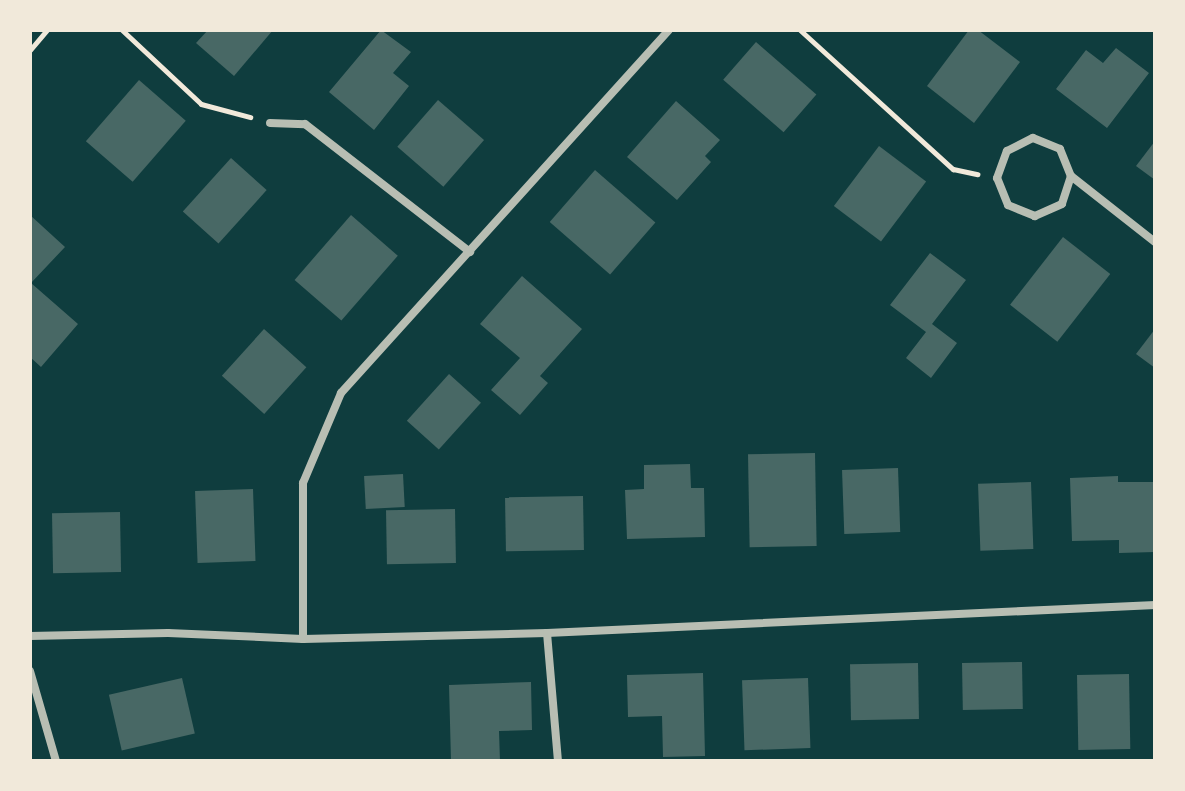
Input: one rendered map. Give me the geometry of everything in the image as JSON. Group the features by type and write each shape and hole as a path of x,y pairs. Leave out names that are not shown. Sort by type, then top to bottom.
{"street":[{"path":"303,639 303,483 341,393 669,30"},
{"path":"270,123 305,124 470,252"},
{"path":"1071,176 1062,204 1035,216 1008,205 997,178 1007,151 1033,138 1060,149 1071,176 1155,242"},
{"path":"30,636 168,633 303,639 547,633 1155,605"},
{"path":"547,633 558,761"},
{"path":"30,671 56,761"}],"path":[{"path":"30,50 47,30"},
{"path":"122,30 201,104 270,123"},
{"path":"800,30 953,169 997,178"}],"building":[{"path":"208,30 273,30 234,76 196,43"},
{"path":"381,30 411,52 393,73 409,86 374,130 329,92"},
{"path":"969,30 978,30 1020,62 974,123 927,86"},
{"path":"756,42 816,94 784,132 723,80"},
{"path":"1116,48 1149,73 1107,128 1056,89 1086,50 1103,63"},
{"path":"139,80 186,121 133,182 86,141"},
{"path":"438,100 484,140 443,187 397,147"},
{"path":"676,101 720,140 705,156 711,162 677,200 627,157"},
{"path":"1155,141 1155,180 1136,166"},
{"path":"879,146 926,182 881,241 834,206"},
{"path":"231,158 267,190 218,244 183,212"},
{"path":"595,170 655,222 610,275 550,222"},
{"path":"30,215 65,247 31,283 78,324 41,367 30,357"},
{"path":"351,215 398,256 341,321 295,280"},
{"path":"1063,237 1110,274 1057,342 1010,305"},
{"path":"930,253 966,280 932,324 957,343 931,378 906,358 926,332 890,305"},
{"path":"522,276 582,329 540,376 548,383 520,415 491,390 520,358 480,324"},
{"path":"264,329 306,367 264,414 222,376"},
{"path":"1155,329 1155,368 1136,354"},
{"path":"449,374 481,403 439,450 407,421"},
{"path":"815,453 817,546 750,547 748,454"},
{"path":"690,464 691,488 704,488 705,537 627,539 625,490 644,489 644,465"},
{"path":"898,468 900,532 844,534 842,470"},
{"path":"403,474 405,507 366,509 364,476"},
{"path":"1118,476 1118,482 1155,482 1155,552 1119,553 1119,540 1072,541 1070,478"},
{"path":"1031,482 1033,549 980,551 978,484"},
{"path":"253,489 256,561 198,563 195,491"},
{"path":"583,496 584,550 506,551 505,497"},
{"path":"455,509 456,563 387,564 386,510"},
{"path":"120,512 121,572 53,573 52,513"},
{"path":"1022,662 1023,709 963,710 962,663"},
{"path":"918,663 919,719 851,720 850,664"},
{"path":"703,673 705,756 663,757 662,716 628,717 627,675"},
{"path":"1129,674 1130,749 1078,750 1077,675"},
{"path":"182,678 195,734 122,750 109,695"},
{"path":"808,678 810,748 744,750 742,680"},
{"path":"531,682 532,730 499,731 500,761 451,761 449,685"}]}
